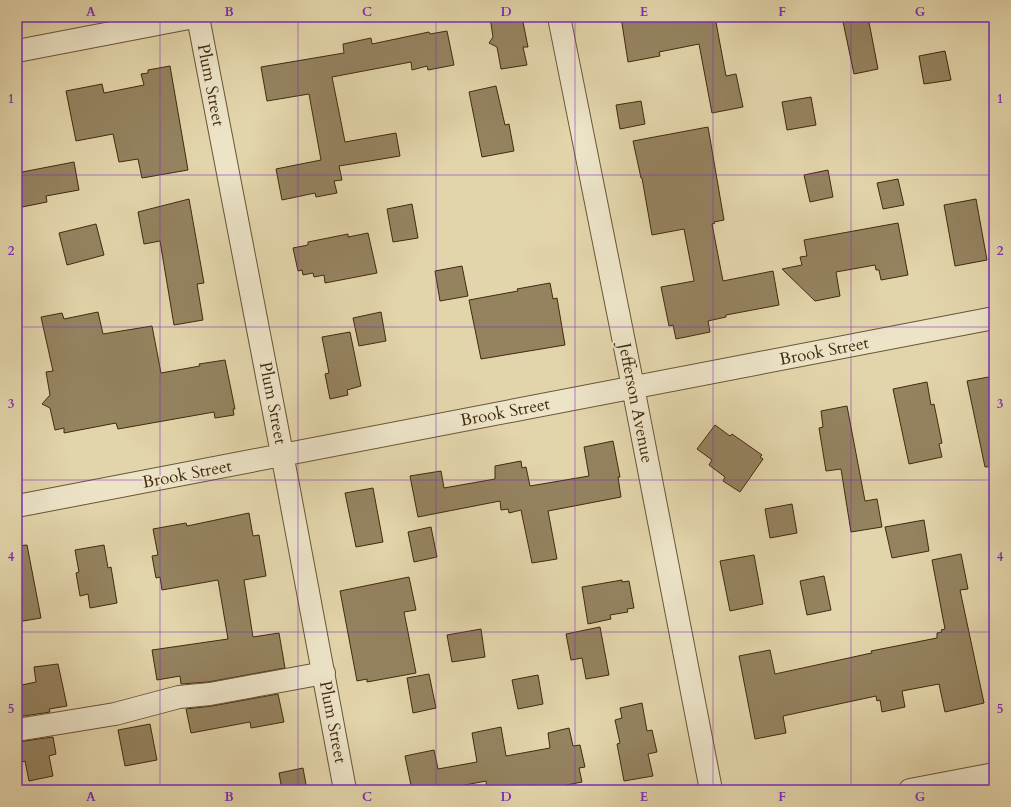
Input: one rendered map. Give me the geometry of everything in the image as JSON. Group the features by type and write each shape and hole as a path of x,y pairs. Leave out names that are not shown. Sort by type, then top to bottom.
{"street":[{"path":"17,51 194,17"},
{"name":"Plum Street","path":"198,17 346,790"},
{"name":"Jefferson Avenue","path":"559,17 711,790"},
{"name":"Brook Street","path":"17,506 994,318"},
{"path":"17,730 115,714 179,697 210,694 324,673"},
{"path":"910,790 994,774"}],"building":[{"path":"490,17 522,17 528,47 523,47 527,65 501,69 497,47 489,43 493,37"},
{"path":"621,17 715,17 726,76 736,74 743,107 712,113 699,44 659,52 660,56 628,62"},
{"path":"842,17 868,17 878,69 854,74"},
{"path":"447,31 454,65 428,70 427,66 412,70 411,62 332,77 345,142 396,133 400,156 339,166 342,180 334,181 337,193 316,197 315,193 282,200 276,169 321,160 309,94 267,101 261,67 344,53 343,44 371,38 372,44 429,32 430,34"},
{"path":"945,51 951,80 924,84 919,56"},
{"path":"170,66 188,170 142,178 138,159 119,162 113,134 76,141 66,91 102,84 104,93 144,85 141,74 148,73 148,70"},
{"path":"496,86 505,125 509,124 514,151 482,157 469,92"},
{"path":"811,97 816,125 787,130 782,102"},
{"path":"641,101 645,124 620,129 616,105"},
{"path":"708,127 724,220 714,222 715,223 712,224 723,281 773,271 779,305 726,315 726,317 708,321 710,332 676,339 673,325 669,326 661,287 694,281 684,229 652,235 642,178 633,141"},
{"path":"74,162 79,190 46,196 47,202 17,208 17,173"},
{"path":"828,170 833,197 810,202 804,175"},
{"path":"898,179 904,205 883,209 877,183"},
{"path":"189,199 204,283 197,284 203,320 174,325 160,241 144,244 138,212"},
{"path":"976,199 987,260 955,266 944,205"},
{"path":"412,204 418,238 393,242 387,209"},
{"path":"898,223 908,275 881,280 879,270 876,270 875,265 836,272 840,296 815,301 782,269 802,265 800,257 807,256 804,240"},
{"path":"96,224 104,255 67,265 59,233"},
{"path":"368,233 377,273 325,283 324,275 314,277 313,273 303,275 302,270 298,271 293,248 308,245 308,242 348,234 348,237"},
{"path":"462,266 468,296 440,301 435,271"},
{"path":"550,283 553,299 557,298 565,345 481,359 469,300 518,291 517,289"},
{"path":"98,312 103,334 152,326 161,373 200,366 199,364 225,360 235,409 233,409 234,415 215,418 214,412 118,429 116,423 64,433 64,428 55,430 50,408 42,404 50,395 46,372 53,371 41,317 62,313 64,319"},
{"path":"381,312 386,341 359,346 353,318"},
{"path":"350,332 361,386 347,390 348,395 330,399 325,374 329,373 322,337"},
{"path":"994,376 994,466 985,467 967,381"},
{"path":"927,382 931,405 934,404 942,443 939,444 942,457 909,464 893,389"},
{"path":"847,406 865,501 877,499 882,527 851,532 841,469 826,471 819,428 823,427 821,411"},
{"path":"715,425 730,436 732,434 762,455 760,457 763,459 740,492 723,481 725,477 709,465 712,460 697,449"},
{"path":"613,441 620,477 618,477 621,497 548,511 557,559 532,563 521,510 509,513 508,509 501,510 500,501 418,517 410,476 441,471 444,488 495,479 495,466 521,461 522,468 526,467 530,486 589,476 584,447"},
{"path":"373,488 383,542 356,547 345,493"},
{"path":"792,504 797,533 770,538 765,509"},
{"path":"249,513 253,536 259,535 266,576 244,580 253,637 279,633 285,668 208,682 181,684 180,676 157,680 152,650 228,639 218,580 162,590 160,577 156,578 152,556 158,555 153,529 186,523 187,526"},
{"path":"924,520 929,551 892,558 885,527"},
{"path":"431,527 437,557 414,562 408,532"},
{"path":"27,545 41,618 17,622 17,546"},
{"path":"104,545 108,568 111,567 117,603 90,608 88,594 80,596 76,573 79,572 75,550"},
{"path":"961,554 968,589 960,590 984,703 945,712 939,684 902,691 905,707 882,712 880,700 877,701 876,696 783,716 786,733 755,739 739,656 770,650 775,674 872,653 871,651 937,638 937,633 942,632 941,630 945,629 932,560"},
{"path":"754,555 763,604 730,611 720,561"},
{"path":"824,576 831,610 807,615 800,581"},
{"path":"409,577 416,610 404,612 416,673 367,682 367,679 357,681 340,591"},
{"path":"622,580 622,582 629,581 634,608 627,609 628,612 610,615 611,619 588,624 582,587"},
{"path":"600,627 609,675 586,679 582,658 571,660 566,634"},
{"path":"481,629 485,657 452,662 447,635"},
{"path":"58,664 67,706 49,709 50,712 17,717 17,686 36,682 34,667"},
{"path":"429,674 436,708 413,713 407,678"},
{"path":"538,675 543,704 518,709 512,680"},
{"path":"278,694 284,722 251,728 250,722 191,733 186,709 212,706"},
{"path":"642,703 647,731 652,730 657,752 648,754 653,776 624,781 617,744 620,743 615,720 622,718 620,708"},
{"path":"150,724 157,760 125,766 118,730"},
{"path":"501,727 506,756 550,748 548,733 569,728 573,746 580,745 585,767 579,768 582,782 541,790 487,790 486,781 439,790 412,790 405,756 434,750 438,769 477,762 472,733"},
{"path":"53,737 56,754 49,756 53,776 29,781 25,761 22,762 18,742"},
{"path":"303,768 307,790 282,790 279,773"}]}
